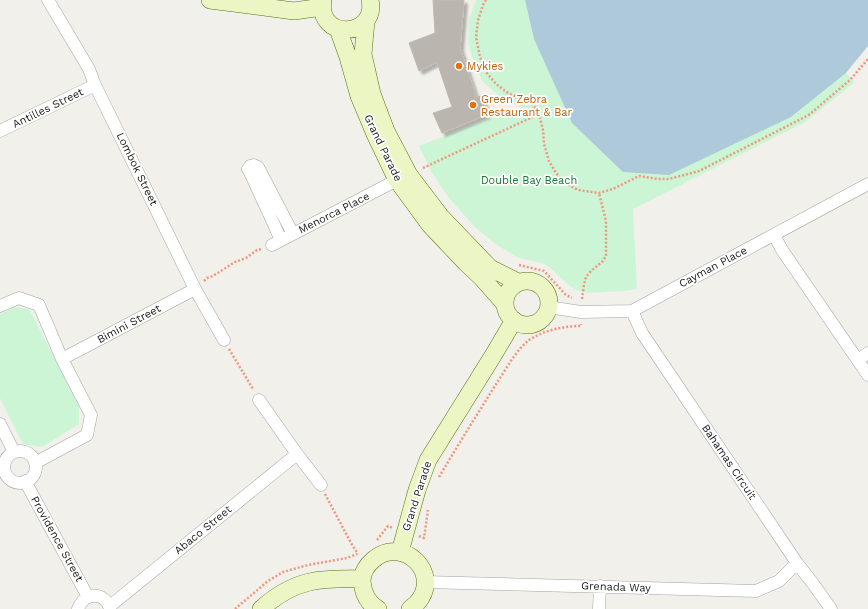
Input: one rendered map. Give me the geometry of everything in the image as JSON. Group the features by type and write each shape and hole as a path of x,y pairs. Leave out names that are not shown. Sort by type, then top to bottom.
{"street":[{"name":"Lombok Street","path":"48,0 88,68 195,289 224,340"},
{"path":"210,0 294,11 323,3 323,14 327,20 332,26 346,31 354,30 366,21"},
{"name":"Grand Parade","path":"370,0 370,14 366,21 363,54 372,94 386,131 410,175 441,217 490,268 518,282"},
{"name":"Grand Parade","path":"338,29 359,96 397,180 430,225 482,278 505,304"},
{"name":"Antilles Street","path":"0,131 95,84"},
{"path":"276,242 248,168 252,166 258,168 293,234"},
{"name":"Menorca Place","path":"276,242 397,180"},
{"name":"Cayman Place","path":"548,307 581,312 632,311 868,184"},
{"path":"774,235 782,250 863,357 868,375"},
{"path":"529,281 540,285 545,290 548,307 546,314 535,323 520,324 509,316 505,304 505,298 512,286 518,282 529,281"},
{"name":"Bimini Street","path":"62,359 195,289"},
{"path":"0,306 19,298 39,305 62,359 91,415 87,435 35,462"},
{"name":"Bahamas Circuit","path":"632,311 642,333 797,563 831,609"},
{"name":"Grand Parade","path":"400,552 417,490 428,460 514,320"},
{"path":"259,400 321,485"},
{"path":"0,424 14,452"},
{"path":"19,451 27,453 35,462 34,474 26,481 14,482 3,476 4,462 7,457 14,452 19,451"},
{"name":"Abaco Street","path":"110,608 297,454"},
{"name":"Providence Street","path":"26,481 88,597"},
{"path":"378,609 374,607 367,599 363,590 362,579 365,569 371,561 380,554 389,551 410,555 418,562 423,571 425,582 423,594 417,604 410,609"},
{"name":"Grenada Way","path":"425,582 756,591 779,581 797,563"},
{"path":"261,609 280,594 303,583 319,580 362,579"},
{"path":"600,586 600,609"},
{"path":"78,609 84,599 94,596 101,597 106,600 110,608"}],"path":[{"path":"486,0 478,20 476,37 480,57 486,72 496,84 508,93 532,102 539,114 548,161 565,183 578,190 599,193 613,189 639,176 669,179 700,170 810,114 850,80 868,59"},
{"path":"423,168 539,114"},
{"path":"420,162 426,172"},
{"path":"437,480 493,389 524,344 539,335 558,327 581,326 582,299 586,277 602,262 606,256 606,221 599,193"},
{"path":"195,289 207,278 246,258 257,250 276,242"},
{"path":"513,263 544,271 565,294 572,298 582,299"},
{"path":"224,340 259,400"},
{"path":"236,609 268,581 283,572 308,564 347,558 358,554 321,485"},
{"path":"372,545 388,526 424,538 425,525 430,505"}],"green space":[{"name":"Double Bay Beach","path":"476,0 525,0 534,39 791,117 846,73 855,82 805,122 633,209 637,289 588,293 576,290 570,286 548,266 519,258 497,245 476,228 448,197 431,171 419,146 520,107 500,97 482,81 468,43 469,20"},
{"path":"15,307 29,309 79,406 79,424 42,447 23,444 0,398 0,314"}],"water":[{"path":"525,0 868,0 868,46 846,73 791,117 669,175 623,172 572,123 534,39"}],"building":[{"path":"433,0 464,0 460,48 476,97 482,96 488,114 442,133 433,113 452,107 437,62 419,71 409,43 435,33"}],"place":[{"name":"Mykies","path":"459,66"},
{"name":"Green Zebra Restaurant & Bar","path":"473,105"}]}
